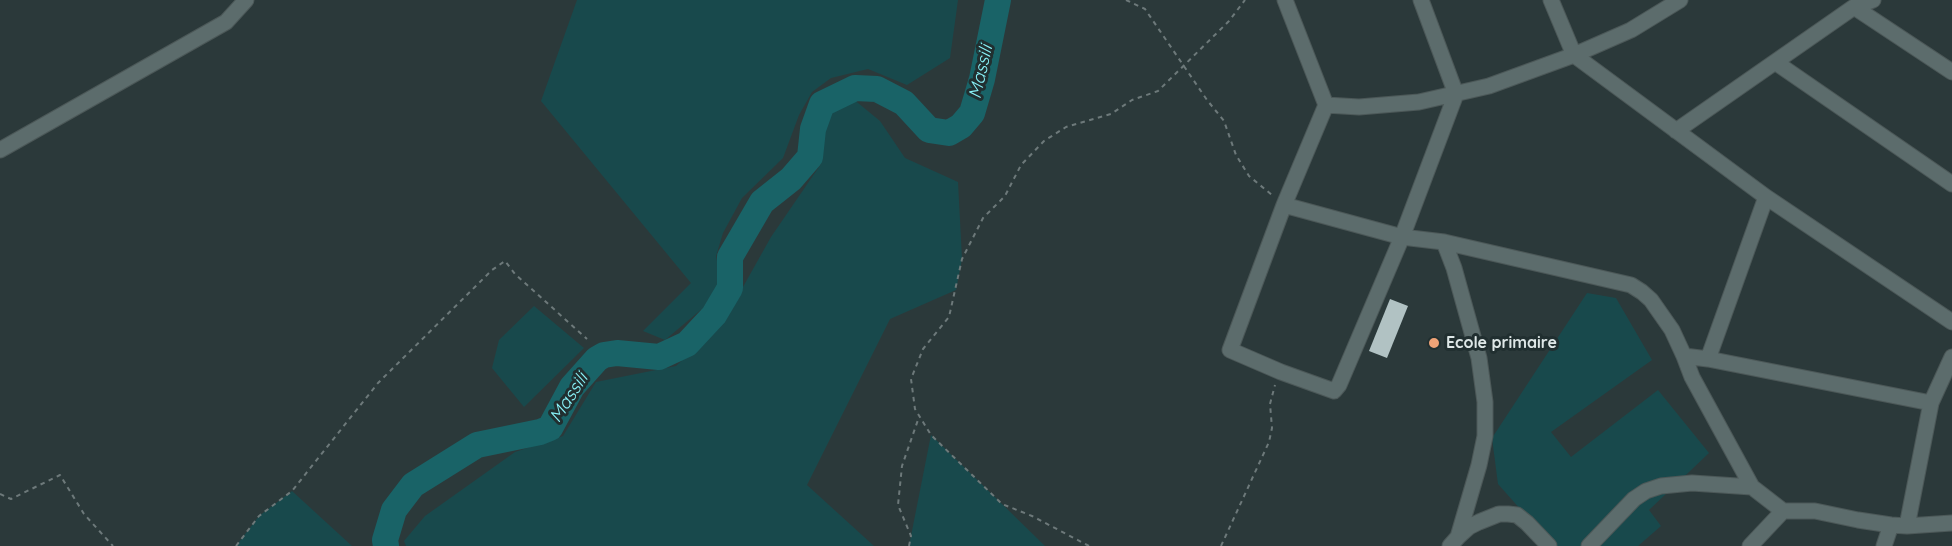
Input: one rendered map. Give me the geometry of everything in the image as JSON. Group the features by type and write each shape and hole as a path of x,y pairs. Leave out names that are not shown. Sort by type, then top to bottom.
{"street":[{"path":"0,150 226,22 246,0"},
{"path":"1285,0 1326,105 1284,205 1230,350 1334,391 1337,389 1402,237 1456,94 1421,0"},
{"path":"1551,0 1574,55 1766,197 1952,322"},
{"path":"1326,105 1359,107 1419,102 1489,86 1574,55 1631,30 1680,0"},
{"path":"1676,131 1854,7 1873,0"},
{"path":"1854,7 1952,72"},
{"path":"1775,62 1952,184"},
{"path":"1708,359 1766,197"},
{"path":"1284,205 1402,237 1444,243 1631,285 1651,300 1672,330 1692,377 1752,487 1783,512 1815,511 1858,520 1899,525 1952,523"},
{"path":"1444,243 1454,268 1479,358 1485,402 1485,436 1479,465 1454,541"},
{"path":"1684,356 1931,403"},
{"path":"1884,546 1899,525 1931,403 1952,357"},
{"path":"1588,546 1634,499 1646,491 1661,486 1692,483 1752,487"},
{"path":"1750,546 1783,512"},
{"path":"1454,541 1469,527 1499,514 1508,514 1517,515 1549,546"}],"path":[{"path":"1126,0 1145,9 1207,100 1224,120 1236,155 1249,176 1284,205"},
{"path":"1089,546 1032,516 1002,504 931,435 915,409 911,379 923,349 949,317 962,259 983,218 1005,196 1021,165 1044,141 1066,127 1111,114 1132,100 1158,91 1229,21 1245,0"},
{"path":"236,546 259,516 292,491 378,383 492,270 505,261 514,274 587,339"},
{"path":"1221,546 1269,442 1272,428 1270,404 1273,389 1281,372"},
{"path":"909,546 911,536 897,505 902,466 919,417"},
{"path":"0,494 11,499 60,475 84,514 113,546"}],"shaded area":[{"path":"577,0 958,0 950,58 907,85 868,69 831,78 812,92 799,115 783,158 742,198 723,233 716,256 721,280 703,308 665,340 643,331 691,283 541,101"},
{"path":"852,98 880,121 905,158 958,182 962,259 956,290 890,319 807,485 874,546 406,546 404,541 425,516 515,452 563,436 596,382 676,366 725,319 771,237 821,164 826,118"},
{"path":"1587,293 1616,298 1652,360 1551,432 1571,457 1658,390 1709,453 1649,510 1661,526 1638,546 1553,546 1498,484 1492,438"},
{"path":"534,306 584,348 524,407 492,368 499,340"},
{"path":"931,435 1002,504 1045,546 909,546"},
{"path":"292,491 352,546 236,546 259,516"}],"building":[{"path":"1390,299 1408,306 1387,358 1369,351"}],"waterway":[{"name":"Massili","path":"386,546 385,540 394,510 413,485 477,445 550,428 572,387 597,359 604,355 617,353 659,357 687,344 714,315 730,288 730,257 762,202 791,179 810,157 813,129 822,104 855,88 877,89 904,103 929,130 949,133 961,126 972,113 982,79 998,0"}],"place":[{"name":"Ecole primaire","path":"1434,343"}]}
